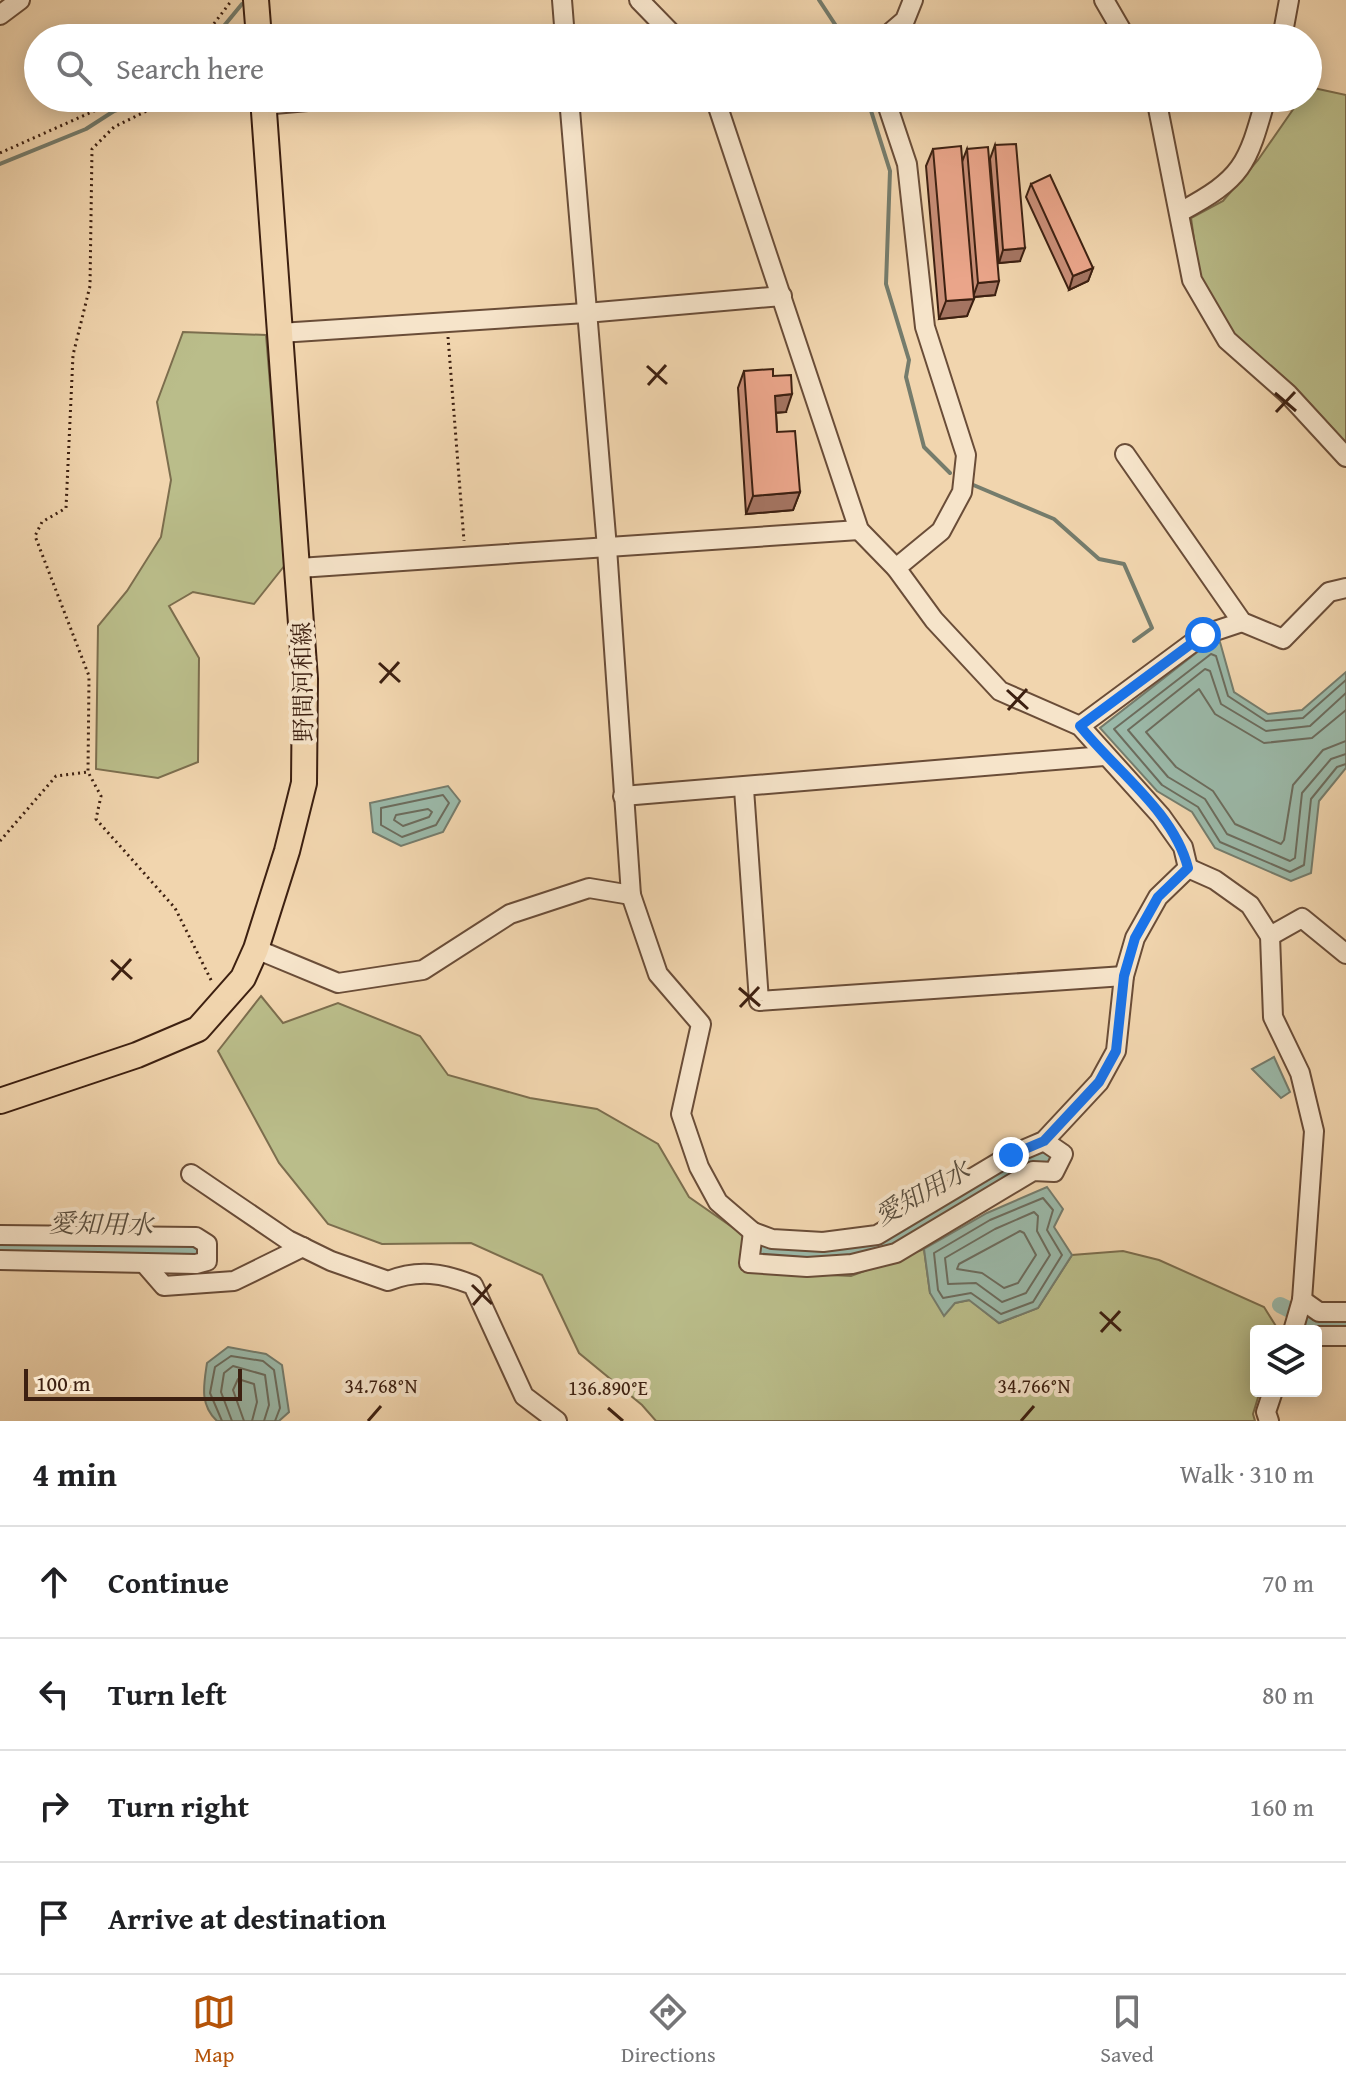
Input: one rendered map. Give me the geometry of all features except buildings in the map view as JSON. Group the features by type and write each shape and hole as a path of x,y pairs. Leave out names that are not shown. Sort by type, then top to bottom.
{"main road":[{"path":"256,0 258,24"},
{"name":"野間河和線","path":"0,1101 137,1055 198,1029 223,1004 243,978 256,949 304,783 305,679 299,568 264,112"}],"street":[{"path":"0,15 20,0"},
{"path":"562,0 564,24"},
{"path":"639,0 662,24"},
{"path":"900,24 913,0"},
{"path":"1104,0 1118,24"},
{"path":"1285,24 1289,0"},
{"path":"570,112 607,548 631,895 658,974 701,1024 681,1114 699,1167 718,1202 753,1232 772,1239 823,1242 877,1235 1011,1155 1044,1141 1099,1082 1116,1051 1124,976 1135,938 1158,897 1188,868"},
{"path":"720,112 859,530 896,568 934,620 1000,691 1080,726 1161,816 1183,847 1188,868"},
{"path":"890,112 907,164 925,327 966,455 962,492 941,531 896,568"},
{"path":"1159,112 1192,280 1227,340 1288,394 1346,457"},
{"path":"1180,212 1218,191 1250,156 1262,112"},
{"path":"280,333 586,313 782,296"},
{"path":"1125,454 1242,622 1283,639 1329,592 1346,588"},
{"path":"299,568 859,530"},
{"path":"1080,726 1203,635 1242,622"},
{"path":"623,796 744,789 1104,756"},
{"path":"744,789 759,1001 1124,976"},
{"path":"1188,868 1215,880 1250,905 1270,936 1273,1017 1300,1073 1314,1131 1298,1325"},
{"path":"256,949 338,983 423,970 510,914 589,888 631,895"},
{"path":"1270,936 1302,918 1346,954"},
{"path":"753,1232 749,1263 807,1267 852,1264 896,1253 1033,1171 1054,1172 1063,1154 1044,1141"},
{"path":"191,1174 303,1247 388,1281 409,1272 447,1274 473,1285 524,1396 557,1421"},
{"path":"0,1235 196,1237 207,1244 207,1261 196,1264 0,1260"},
{"path":"144,1263 164,1286 234,1281 303,1247"},
{"path":"1302,1300 1319,1312 1346,1312"},
{"path":"1322,1336 1346,1336"},
{"path":"1269,1421 1266,1412 1271,1397"}],"path":[{"path":"214,24 232,0"},
{"path":"0,153 92,112"},
{"path":"145,112 114,127 92,149 90,286 73,355 66,508 42,522 35,536 89,676 88,772 101,796 96,819 175,908 223,1004"},
{"path":"447,322 465,557"},
{"path":"0,841 56,776 88,772"}],"green space":[{"path":"1322,90 1346,95 1346,443 1294,386 1233,334 1199,274 1191,218 1223,201 1258,160 1291,112 1322,112"},
{"path":"183,332 266,335 285,565 254,604 193,592 169,606 199,658 198,762 158,778 96,769 98,626 127,591 161,537 171,480 157,402"},
{"path":"261,996 283,1023 338,1003 420,1036 448,1075 530,1098 597,1109 658,1144 689,1197 745,1236 747,1271 851,1276 924,1249 930,1293 955,1303 970,1300 999,1323 1038,1308 1072,1255 1123,1251 1159,1260 1264,1307 1275,1325 1250,1325 1250,1397 1258,1397 1253,1414 1255,1421 656,1421 642,1405 579,1353 542,1275 471,1243 382,1244 328,1224 279,1163 218,1051"}],"water":[{"path":"1220,642 1234,692 1268,714 1302,710 1346,672 1346,768 1319,801 1311,873 1291,881 1215,848 1192,812 1157,791 1100,728 1200,650"},
{"path":"448,786 460,801 443,832 401,846 373,832 370,803"},
{"path":"1274,1057 1290,1092 1281,1098 1252,1069"},
{"path":"1047,1187 1063,1209 1054,1227 1072,1255 1038,1308 999,1323 969,1300 955,1303 944,1316 930,1293 924,1249 987,1213"},
{"path":"228,1347 266,1354 282,1365 289,1412 279,1421 217,1421 211,1414 204,1394 207,1363"}],"waterway":[{"path":"819,0 835,24"},
{"path":"226,24 242,4"},
{"path":"0,164 86,129 112,112"},
{"path":"871,112 890,171 886,284 909,360 906,377 924,447 950,473"},
{"path":"971,484 1054,519 1099,559 1124,564 1152,628 1134,641"},
{"name":"愛知用水","path":"758,1253 823,1256 862,1251 928,1223 1033,1156 1055,1163"},
{"name":"愛知用水","path":"0,1246 201,1250"},
{"name":"愛知用水","path":"1280,1305 1316,1323 1346,1322"}],"route":[{"path":"1011,1155 1044,1141 1099,1082 1116,1051 1124,976 1135,938 1158,897 1188,868 1183,847 1161,816 1080,726 1203,635"}]}
